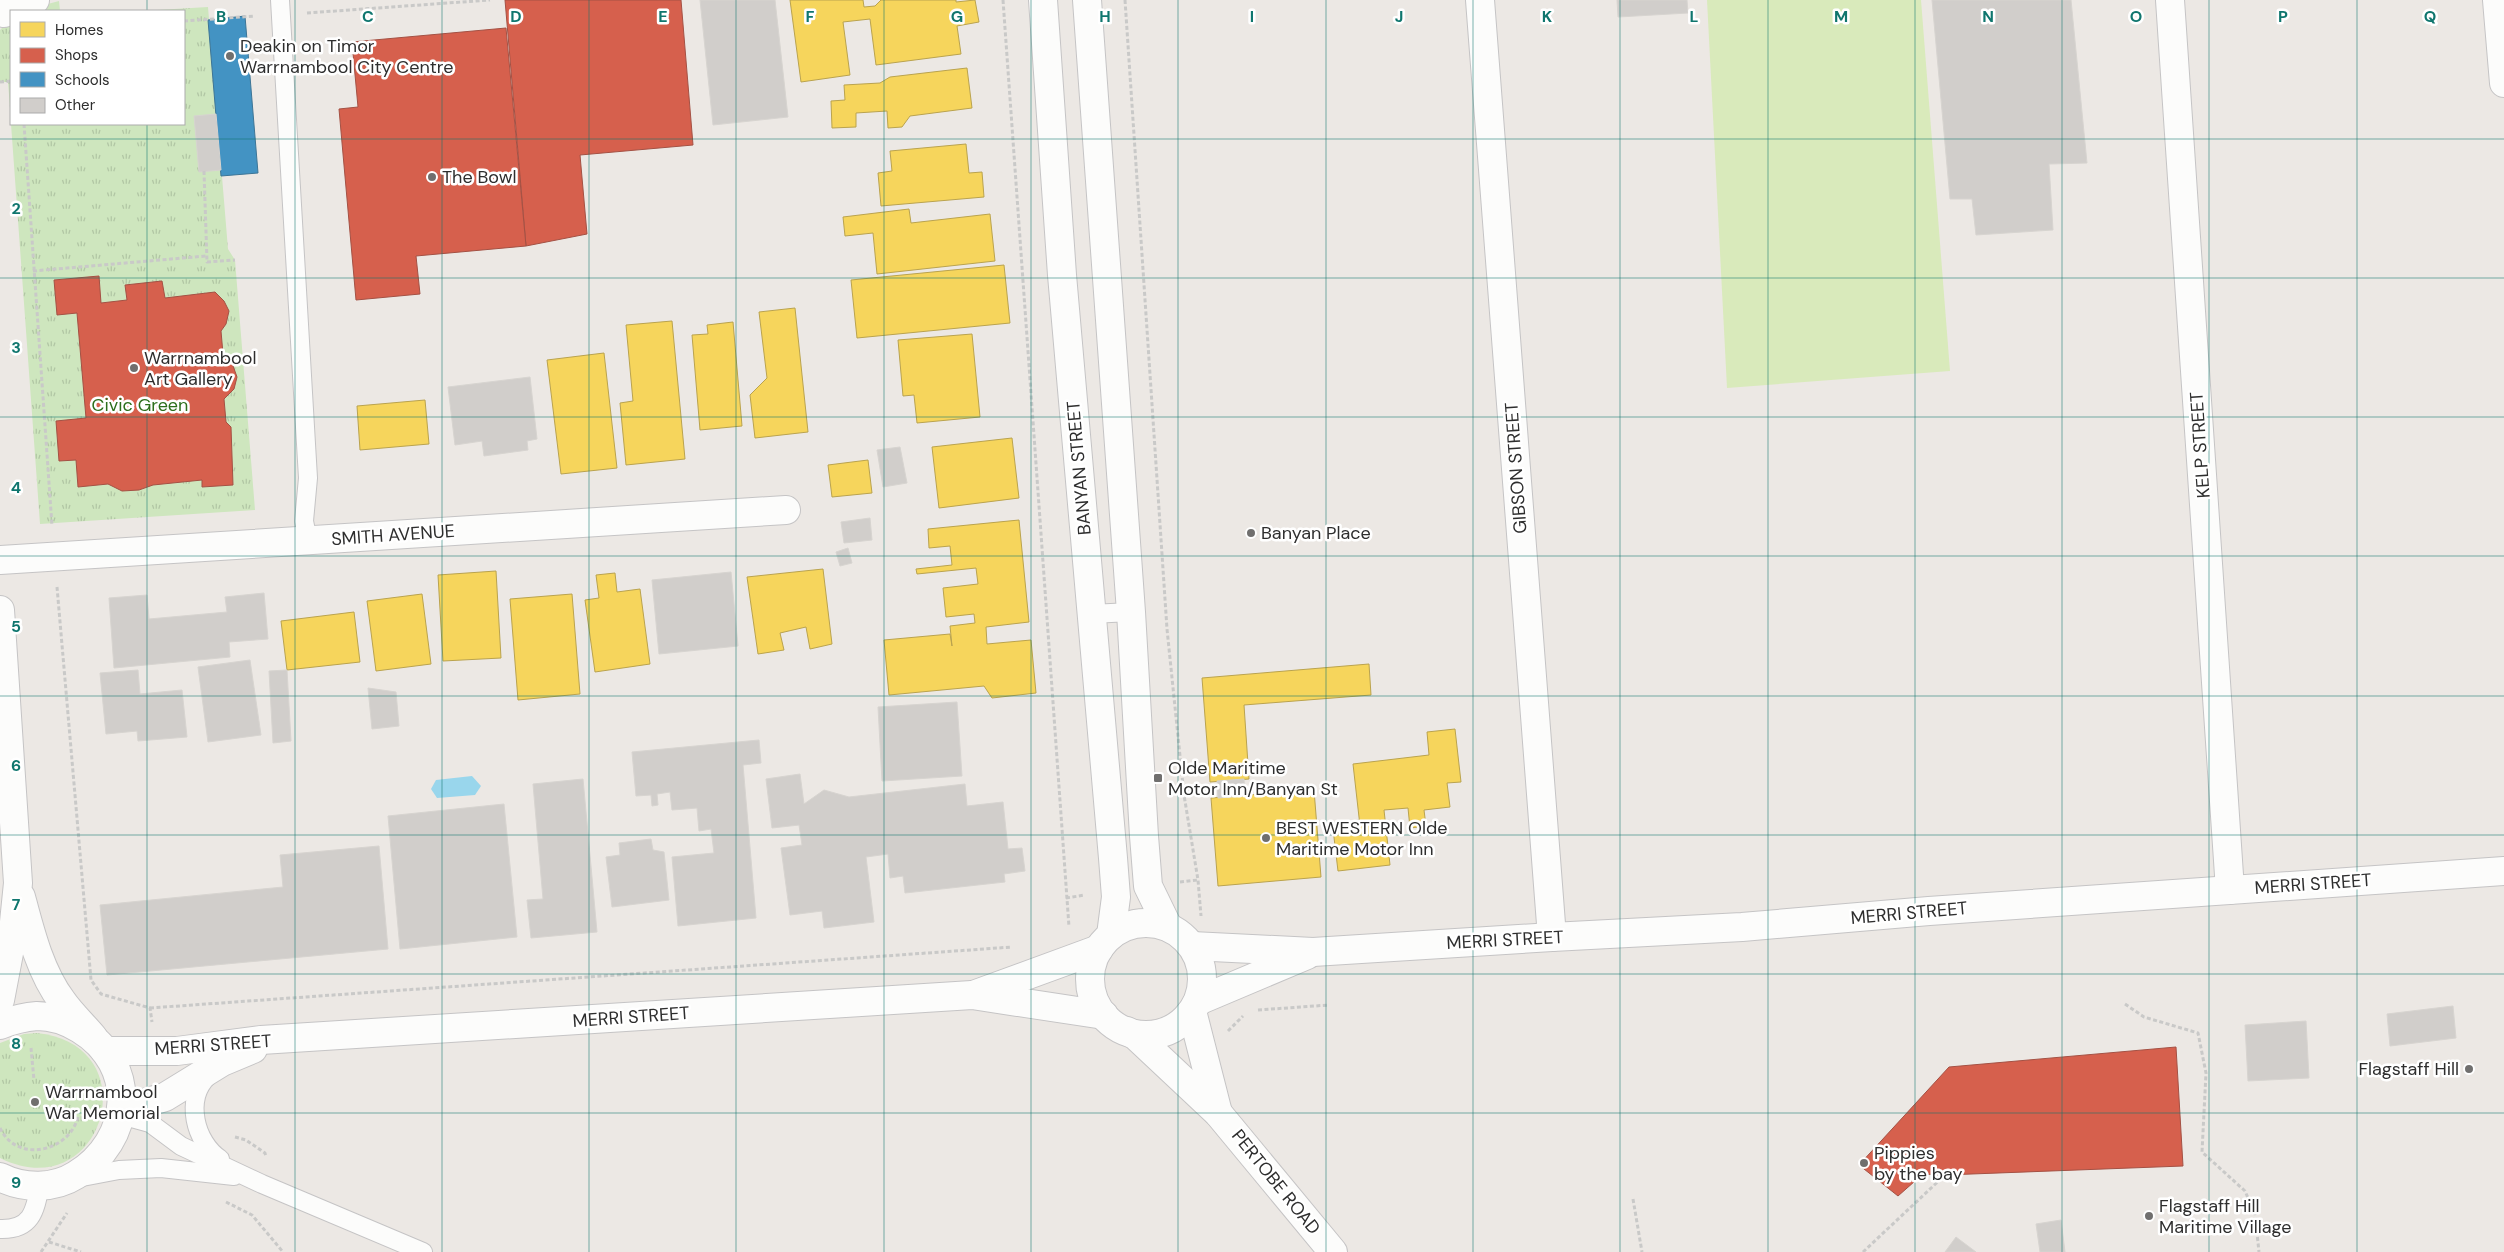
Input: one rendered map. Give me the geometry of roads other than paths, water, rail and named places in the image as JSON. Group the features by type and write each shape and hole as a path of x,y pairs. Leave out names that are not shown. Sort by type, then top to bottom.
{"street":[{"path":"4,10 35,0"},
{"name":"BANYAN STREET","path":"1043,0 1062,275 1116,897 1105,942"},
{"path":"1087,0 1148,886 1168,927"},
{"name":"GIBSON STREET","path":"1480,0 1552,937"},
{"name":"KELP STREET","path":"2170,0 2230,890"},
{"path":"2497,0 2504,83"},
{"path":"1062,275 1105,273"},
{"name":"SMITH AVENUE","path":"0,560 786,510"},
{"path":"0,610 13,932 0,1000"},
{"name":"MERRI STREET","path":"1197,936 1313,952 1742,927 1929,911 2504,870"},
{"path":"0,1177 26,1185 40,1186 70,1178 93,1165 107,1148 117,1130 121,1112 120,1084 114,1066 99,1044 62,1001 54,987 37,948 12,873"},
{"path":"1138,923 1153,923 1168,927 1182,935 1197,936 1202,983 1195,1006 1182,1023 1168,1030 1151,1035 1133,1034 1110,1021 1094,1000 1090,983 1092,966 1105,942 1124,927 1138,923"},
{"name":"MERRI STREET","path":"972,995 1105,942"},
{"name":"MERRI STREET","path":"1195,1006 1246,981 1313,952"},
{"name":"MERRI STREET","path":"99,1044 177,1051 230,1043 972,995 1110,1021"},
{"name":"PERTOBE ROAD","path":"1195,1006 1218,1113"},
{"path":"0,1025 21,1018 54,1018 70,1023 99,1044"},
{"name":"PERTOBE ROAD","path":"1110,1021 1136,1036 1218,1113 1333,1252"},
{"name":"MERRI STREET","path":"121,1112 165,1096 207,1070 246,1051 290,1039"}],"lane":[{"path":"280,7 307,468 304,522 308,541"},
{"path":"1091,614 1130,612"},
{"path":"246,1051 211,1073 201,1082 194,1103 197,1127 210,1152 250,1178"},
{"path":"121,1112 150,1123 181,1146 250,1178 423,1252"},
{"path":"70,1178 119,1170 161,1168 250,1178"},
{"path":"0,1229 19,1228 26,1222 34,1211 40,1186"}],"water":[{"path":"472,776 481,786 475,795 437,798 431,789 436,780"}],"place":[{"name":"Deakin on Timor Warrnambool City Centre","path":"230,56"},
{"name":"The Bowl","path":"432,177"},
{"name":"Warrnambool Art Gallery","path":"134,368"},
{"name":"Banyan Place","path":"1251,533"},
{"name":"Olde Maritime Motor Inn/Banyan St","path":"1158,778"},
{"name":"BEST WESTERN Olde Maritime Motor Inn","path":"1266,838"},
{"name":"Flagstaff Hill","path":"2469,1069"},
{"name":"Warrnambool War Memorial","path":"35,1102"},
{"name":"Pippies by the bay","path":"1864,1163"},
{"name":"Flagstaff Hill Maritime Village","path":"2149,1216"}],"park label":[{"name":"Civic Green","path":"140,405"}]}
